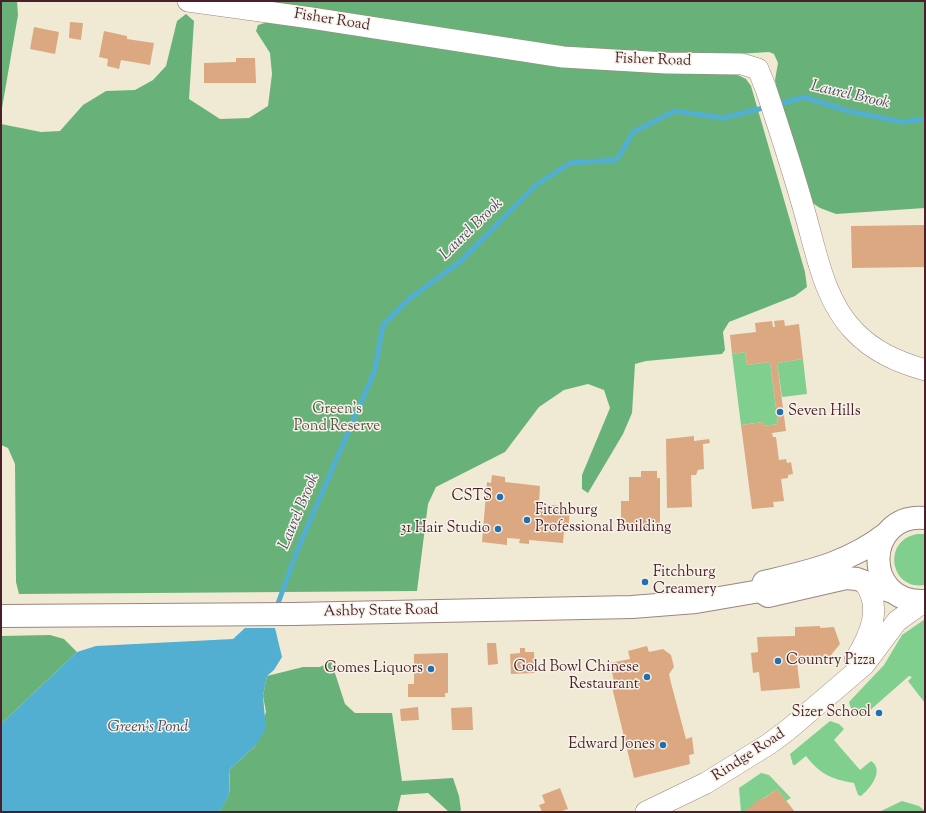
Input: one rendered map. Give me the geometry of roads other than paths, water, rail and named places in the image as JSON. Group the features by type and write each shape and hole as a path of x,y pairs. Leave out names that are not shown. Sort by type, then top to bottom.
{"main road":[{"path":"876,595 884,581 878,565 879,548 887,533 899,523 916,519 925,504"},
{"name":"Ashby State Road","path":"760,591 764,582 816,569 842,560 866,548 887,533"},
{"name":"Ashby State Road","path":"1,616 239,615 632,607 696,602 760,591 768,596 846,578 876,595 925,601"}],"street":[{"name":"Fisher Road","path":"188,1 311,18 563,58 666,63 742,64 758,69 768,94 815,250 832,298 853,330 866,342 881,352 901,362 925,370"},
{"name":"Rindge Road","path":"841,683 867,637 876,595"},
{"name":"Rindge Road","path":"646,812 706,783 769,744 801,719 872,656 897,621 925,601"}],"water":[{"name":"Green's Pond","path":"245,628 275,628 282,657 274,670 267,676 263,696 266,729 255,746 229,770 230,782 228,797 223,807 218,812 1,812 1,724 77,652 96,646 233,639"}],"waterway":[{"name":"Laurel Brook","path":"776,105 804,97 848,111 902,122 925,119"},
{"name":"Laurel Brook","path":"276,609 297,551 375,370 383,325 410,298 460,262 536,185 570,163 616,160 633,132 675,111 723,118 767,107"}],"place":[{"name":"Seven Hills","path":"780,412"},
{"name":"CSTS","path":"500,497"},
{"name":"Fitchburg Professional Building","path":"527,520"},
{"name":"31 Hair Studio","path":"498,529"},
{"name":"Fitchburg Creamery","path":"645,582"},
{"name":"Country Pizza","path":"778,661"},
{"name":"Gomes Liquors","path":"431,669"},
{"name":"Gold Bowl Chinese Restaurant","path":"647,677"},
{"name":"Sizer School","path":"879,713"},
{"name":"Edward Jones","path":"663,745"}],"park label":[{"name":"Green's Pond Reserve","path":"337,418"}]}
